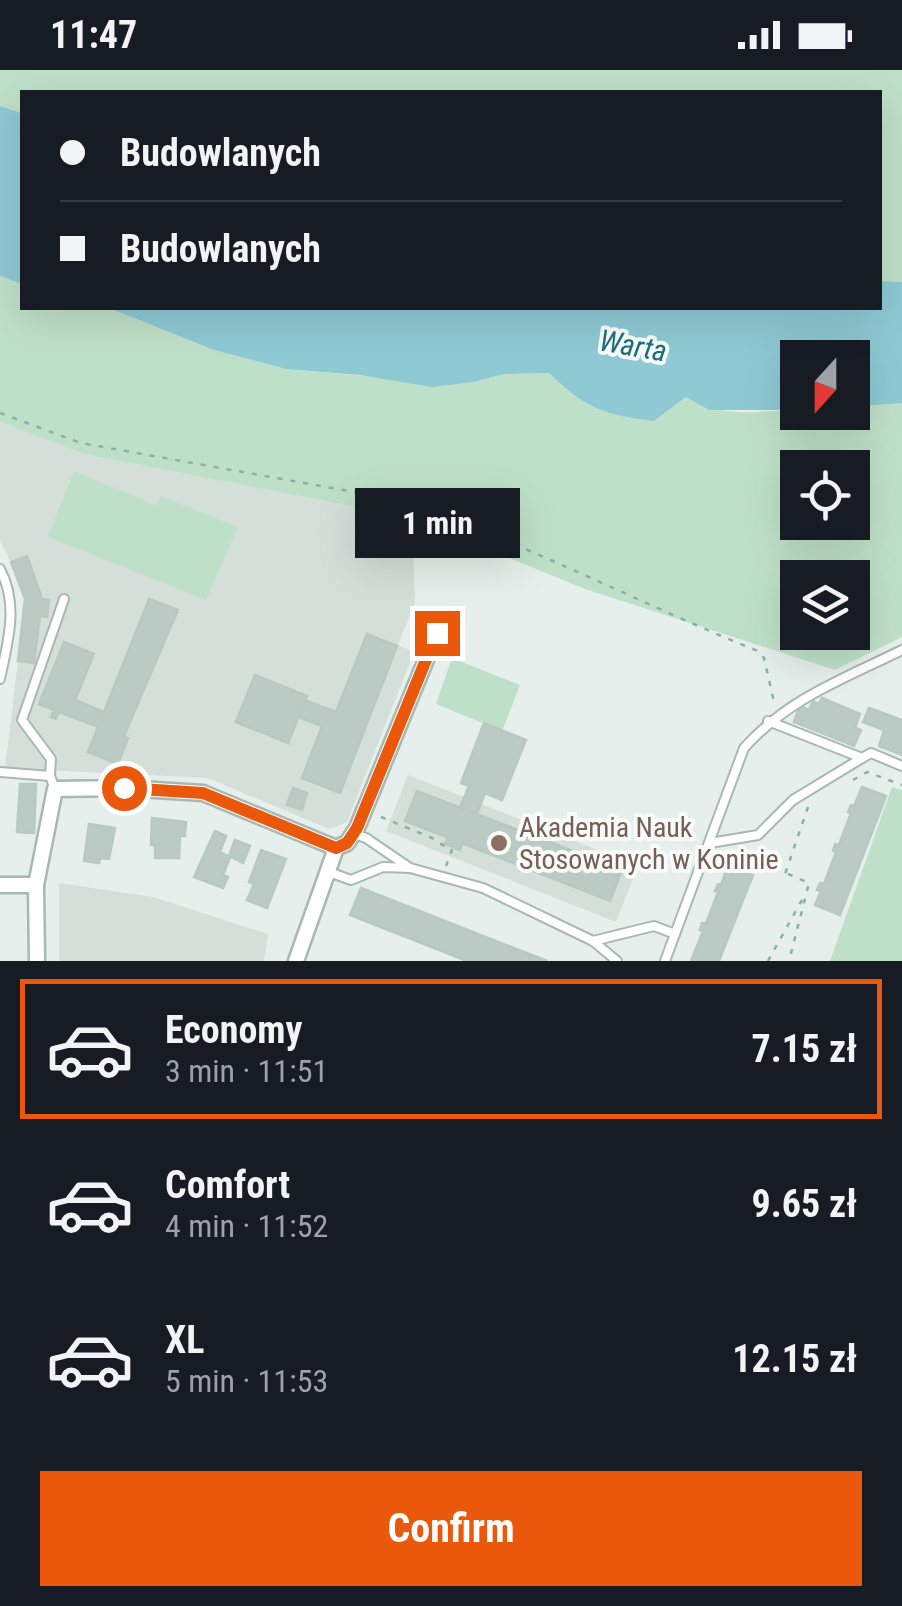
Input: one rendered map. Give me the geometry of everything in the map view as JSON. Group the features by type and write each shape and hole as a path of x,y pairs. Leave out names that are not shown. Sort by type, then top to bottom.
{"street":[{"path":"37,961 36,885 53,783 203,793 336,848 354,834 437,633"},
{"path":"296,961 336,848"},
{"path":"0,885 36,885"}],"lane":[{"path":"0,569 10,597 12,623 0,679"},
{"path":"0,772 53,783 51,759 22,720 64,599"},
{"path":"665,961 744,748 779,714 902,650"},
{"path":"768,721 862,758"},
{"path":"710,842 758,835 793,800 871,753 902,766"},
{"path":"354,834 410,868"},
{"path":"328,872 350,880 383,868 410,868 482,888 593,942 617,961"},
{"path":"593,942 654,926 675,934"}],"path":[{"path":"0,412 82,443 363,493 427,509 758,651 764,658 770,692 779,714"},
{"path":"853,780 868,772 902,785"},
{"path":"785,874 810,804"},
{"path":"377,815 452,849 442,876"},
{"path":"712,868 732,852 809,882 789,961"},
{"path":"768,961 806,892"}],"shaded area":[{"path":"0,422 84,454 412,518 415,602 398,645 414,652 347,822 329,829 208,778 5,768 18,661 34,662 40,616 47,617 49,601 42,599 11,562 0,541"},
{"name":"Akademia Nauk Stosowanych w Koninie","path":"408,775 638,866 616,922 386,831"},
{"path":"59,883 153,897 268,934 264,961 59,961"}],"green space":[{"path":"0,70 902,70 902,282 882,281 882,90 20,90 20,112 0,106"},
{"path":"0,276 20,283 20,310 114,310 214,350 286,369 455,384 504,374 549,373 654,421 686,397 713,408 740,412 780,411 780,430 870,430 870,406 902,403 902,637 835,670 585,589 412,518 84,454 0,422"},
{"path":"74,471 156,505 161,496 238,527 206,600 48,537"},
{"path":"452,658 520,685 502,731 436,704"},
{"path":"892,787 902,790 902,961 830,961"}],"water":[{"path":"0,106 20,112 20,283 0,276"},
{"name":"Warta","path":"882,281 902,282 902,403 870,406 870,340 780,340 780,410 709,410 686,397 654,421 596,408 549,373 504,374 432,387 286,369 214,350 114,310 882,310"}],"building":[{"path":"27,556 42,599 49,600 47,617 40,616 34,663 18,661 25,599 11,562"},
{"path":"149,599 178,610 124,736 128,738 118,764 88,752"},
{"path":"367,634 397,646 340,793 302,778 322,726 298,717 305,700 336,712"},
{"path":"64,642 94,654 75,700 104,712 98,727 59,712 56,719 51,717 54,710 39,704"},
{"path":"255,675 307,696 288,743 236,722"},
{"path":"822,698 860,714 855,728 861,730 854,746 794,722 798,710 809,710 813,701 819,704"},
{"path":"869,708 902,720 902,755 879,746 884,730 863,722"},
{"path":"484,723 526,740 502,800 485,793 477,814 460,807 469,786 461,783"},
{"path":"20,784 36,784 34,833 17,832"},
{"path":"862,787 886,796 840,915 815,905 821,891 817,890 820,883 824,884 836,852 835,844 839,845 851,813 848,812"},
{"path":"293,788 307,793 302,810 287,805"},
{"path":"417,791 622,870 610,901 462,843 460,850 445,844 447,837 405,821"},
{"path":"152,818 186,822 185,836 180,836 179,858 155,858 155,845 151,845"},
{"path":"89,824 115,828 109,859 100,858 99,863 84,861"},
{"path":"215,831 226,836 220,852 230,857 223,888 194,877"},
{"path":"235,840 250,846 243,863 229,856"},
{"path":"261,850 286,859 267,908 247,900"},
{"path":"728,866 753,875 719,961 691,961 703,931 702,923 706,924 718,892 715,891"},
{"path":"361,888 547,961 467,961 350,915"}],"place":[{"name":"Akademia Nauk Stosowanych w Koninie","path":"499,843"}],"route":[{"path":"124,788 203,793 336,848 347,843 357,828 437,633"}]}
